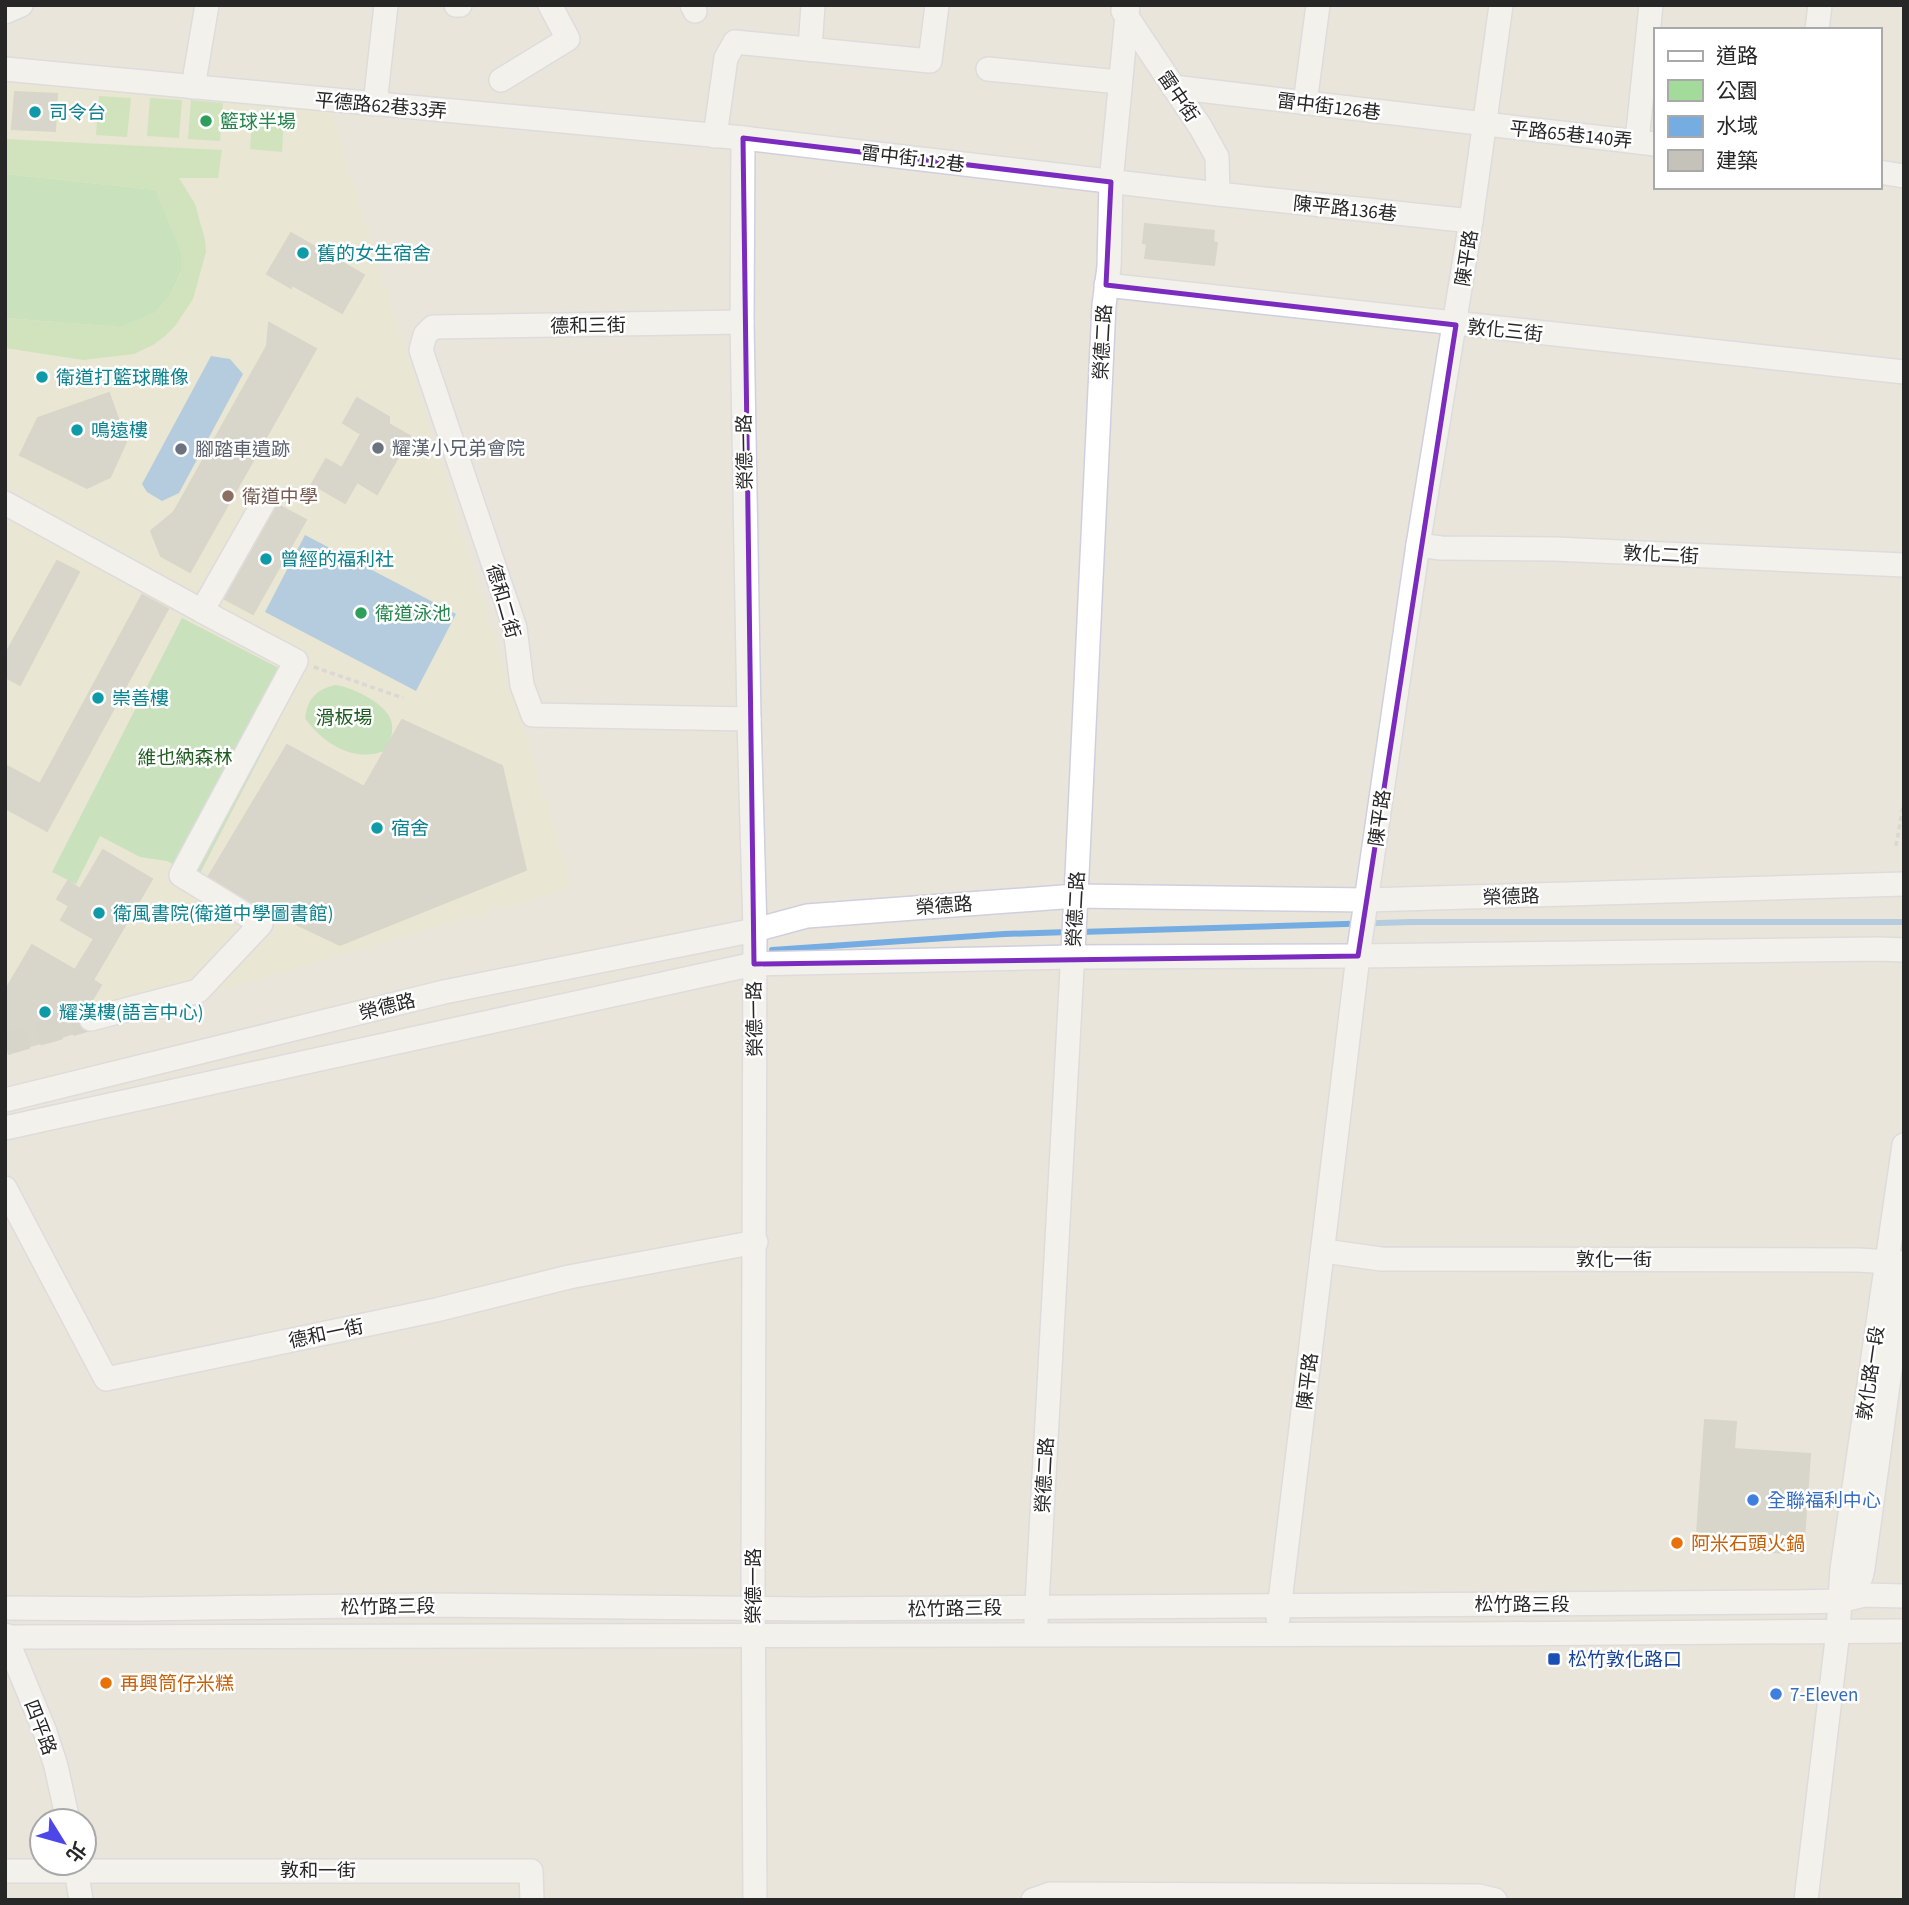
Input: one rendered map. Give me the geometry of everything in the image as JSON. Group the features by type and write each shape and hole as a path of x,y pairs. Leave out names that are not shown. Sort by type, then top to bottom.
{"street":[{"path":"5,12 21,5"},
{"path":"193,87 207,5"},
{"path":"375,104 386,5"},
{"path":"501,80 568,39 550,5"},
{"path":"810,49 813,5"},
{"path":"715,136 726,58 736,42 930,61 937,5"},
{"path":"1305,103 1318,5"},
{"name":"陳平路","path":"1277,1634 1358,956 1418,545 1456,325 1501,5"},
{"path":"1646,142 1651,5"},
{"path":"1817,28 1820,5"},
{"path":"1111,182 1125,9"},
{"name":"雷中街","path":"1125,9 1217,157 1218,194"},
{"name":"平德路62巷33弄","path":"5,69 715,136"},
{"path":"988,69 1119,82"},
{"name":"雷中街126巷","path":"1173,87 1486,124"},
{"name":"平路65巷140弄","path":"1486,124 1646,142"},
{"name":"雷中街112巷","path":"715,136 1218,194"},
{"name":"榮德一路","path":"743,138 742,322 755,930 755,1900"},
{"path":"1881,172 1904,176"},
{"name":"榮德二路","path":"1036,1635 1109,267 1111,182"},
{"name":"陳平路136巷","path":"1218,194 1471,221"},
{"name":"敦化三街","path":"1106,285 1904,372"},
{"name":"德和三街","path":"433,327 742,322"},
{"name":"德和二街","path":"433,327 425,335 421,350 515,628 522,685 533,715 749,719"},
{"path":"202,611 265,500"},
{"path":"5,503 296,661 181,875 261,924 198,991 90,1019"},
{"name":"敦化二街","path":"1418,545 1904,565"},
{"name":"榮德路","path":"5,1100 444,992 755,930 807,916 1076,897 1367,900 1904,884"},
{"name":"榮德路","path":"5,1128 754,964 1072,957 1904,950"},
{"name":"敦化路一段","path":"1806,1900 1838,1631 1842,1569 1898,1264 1904,1145"},
{"name":"德和一街","path":"5,1188 106,1378 436,1310 569,1277 756,1242"},
{"name":"敦化一街","path":"1324,1251 1381,1259 1898,1264"},
{"name":"松竹路三段","path":"5,1608 1279,1605 1840,1601 1864,1595 1904,1596"},
{"name":"松竹路三段","path":"6,1637 1904,1631"},
{"name":"四平路","path":"6,1637 45,1731 65,1807"},
{"name":"敦和一街","path":"98,1867 531,1871 532,1900"},
{"path":"5,1871 28,1870"},
{"path":"78,1877 81,1900"},
{"path":"1033,1900 1050,1894 1479,1896 1495,1900"}],"path":[{"path":"296,661 403,698"},
{"path":"1896,846 1904,801"}],"highlighted area":[{"path":"743,138 1111,182 1106,285 1456,325 1358,956 754,964"}],"shaded area":[{"name":"衛道中學","path":"5,76 329,105 573,887 5,1053"}],"green space":[{"path":"99,96 131,98 127,137 96,135"},
{"name":"籃球半場","path":"150,98 182,100 179,138 147,136"},
{"name":"籃球半場","path":"191,100 223,103 220,141 188,139"},
{"name":"籃球半場","path":"253,111 284,113 282,152 250,149"},
{"path":"5,139 222,150 218,178 179,178 195,204 206,252 193,299 165,336 134,354 83,360 5,348 5,318 120,327 155,313 170,295 181,273 181,251 156,190 5,174"},
{"path":"5,174 156,190 181,251 181,272 170,295 155,313 120,327 5,318"},
{"name":"維也納森林","path":"182,618 300,679 198,877 167,861 140,857 100,836 76,884 52,872"},
{"name":"滑板場","path":"335,685 370,698 385,711 390,718 392,729 384,751 361,754 340,748 320,735 305,718 308,705 314,696"}],"water":[{"path":"211,356 230,359 243,374 179,493 162,501 147,492 142,484"},
{"name":"衛道泳池","path":"305,535 456,614 416,691 265,612"}],"building":[{"name":"司令台","path":"15,92 57,94 55,131 12,129"},
{"path":"1145,224 1214,231 1213,242 1217,243 1214,265 1145,258"},
{"name":"舊的女生宿舍","path":"291,233 364,275 342,313 267,274"},
{"path":"269,323 316,349 190,572 161,556 151,531 174,512 267,346"},
{"name":"鳴遠樓","path":"109,393 126,442 110,477 87,488 20,455 38,418"},
{"name":"耀漢小兄弟會院","path":"357,398 389,417 389,424 410,436 377,494 357,482 345,503 312,484 326,459 342,468 361,434 343,423"},
{"name":"曾經的福利社","path":"278,505 306,520 253,614 225,599"},
{"path":"57,561 79,572 20,685 5,677 5,655"},
{"name":"崇善樓","path":"142,595 168,609 47,831 5,808 5,765 40,784"},
{"name":"宿舍","path":"402,720 502,766 526,870 340,945 258,906 209,876 287,745 364,787"},
{"path":"103,850 152,879 93,980 101,985 89,1005 77,1016 78,1024 72,1034 20,1049 5,1040 5,991 32,945 75,970 94,939 61,920 69,906 57,899 68,881 80,889"},
{"name":"全聯福利中心","path":"1705,1420 1736,1422 1734,1449 1810,1454 1803,1554 1696,1547"}],"waterway":[{"path":"1080,932 1412,922 1904,922"},
{"path":"772,950 1069,932"}],"tunnel":[{"path":"5,1044 91,1019"}],"place":[{"name":"司令台","path":"35,112"},
{"name":"籃球半場","path":"206,121"},
{"name":"舊的女生宿舍","path":"303,253"},
{"name":"衛道打籃球雕像","path":"42,377"},
{"name":"鳴遠樓","path":"77,430"},
{"name":"耀漢小兄弟會院","path":"378,448"},
{"name":"腳踏車遺跡","path":"181,449"},
{"name":"衛道中學","path":"228,496"},
{"name":"曾經的福利社","path":"266,559"},
{"name":"衛道泳池","path":"361,613"},
{"name":"崇善樓","path":"98,698"},
{"name":"宿舍","path":"377,828"},
{"name":"衛風書院(衛道中學圖書館)","path":"99,913"},
{"name":"耀漢樓(語言中心)","path":"45,1012"},
{"name":"全聯福利中心","path":"1753,1500"},
{"name":"阿米石頭火鍋","path":"1677,1543"},
{"name":"松竹敦化路口","path":"1554,1659"},
{"name":"再興筒仔米糕","path":"106,1683"},
{"name":"7-Eleven","path":"1776,1694"}]}
